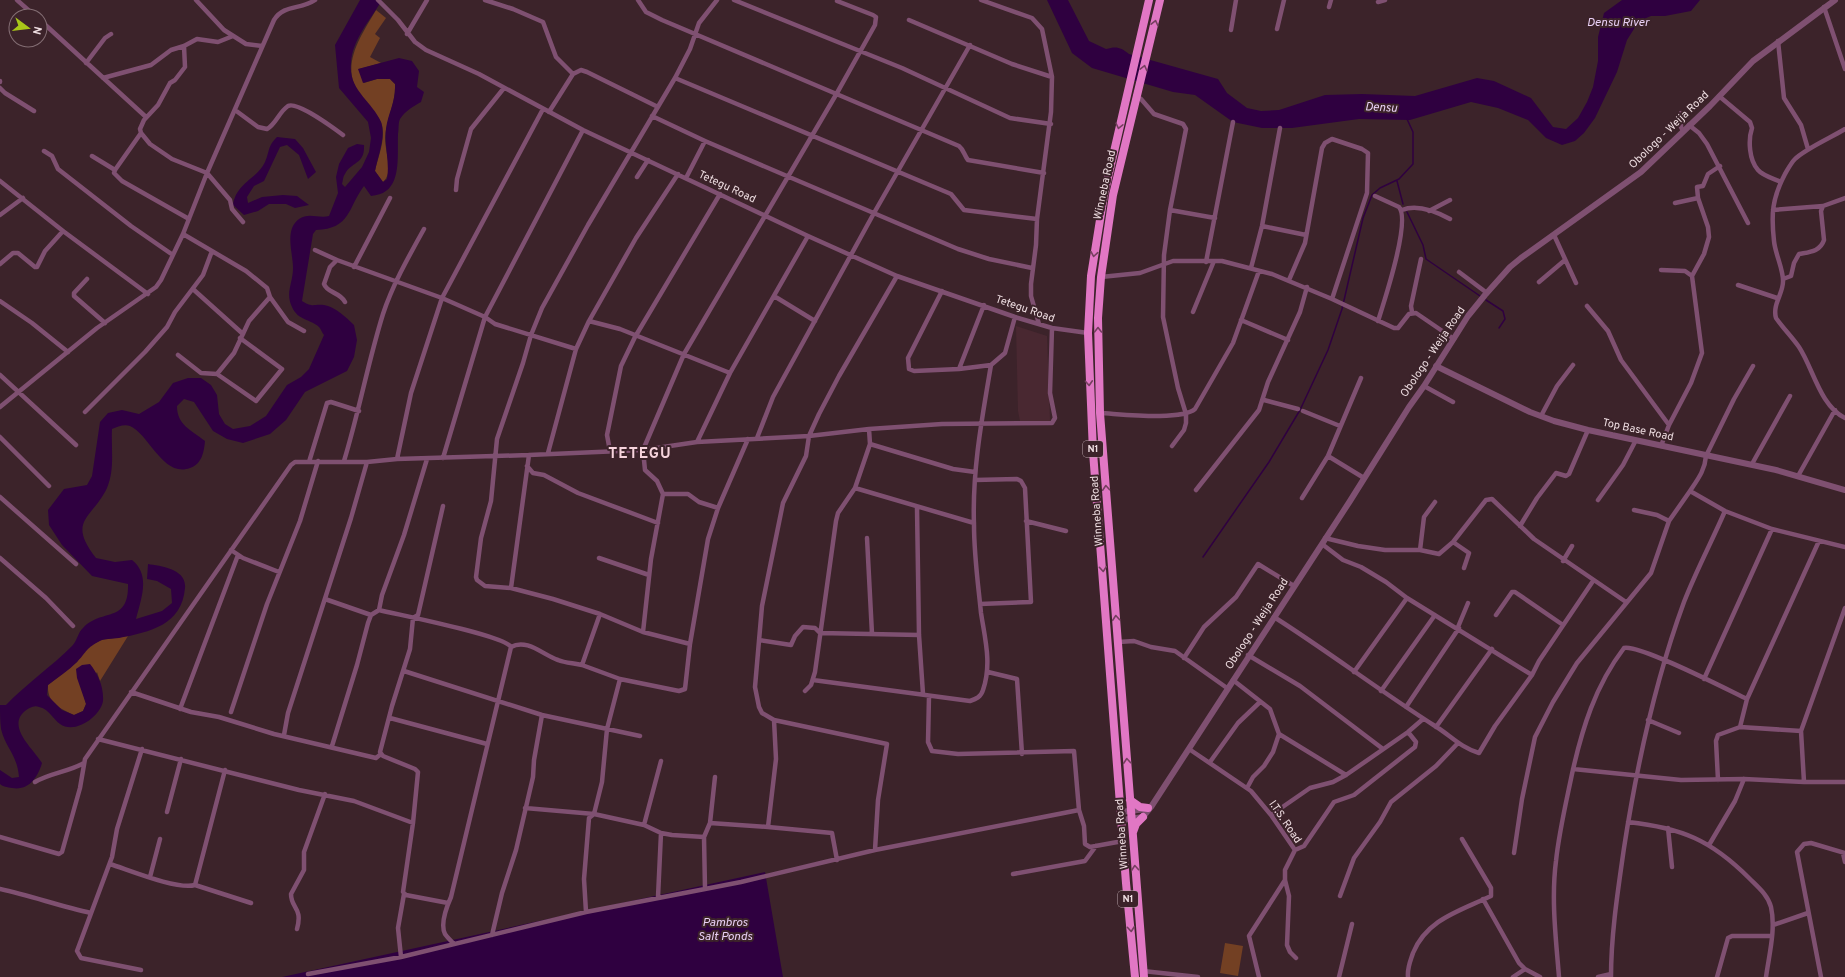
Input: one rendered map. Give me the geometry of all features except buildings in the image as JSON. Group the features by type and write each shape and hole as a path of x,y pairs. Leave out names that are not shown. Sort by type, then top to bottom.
{"highway":[{"name":"Winneba Road","path":"1135,977 1123,840 1093,444 1088,333 1093,258 1106,187 1149,0"},
{"name":"Winneba Road","path":"1144,974 1100,412 1098,336 1101,277 1113,195 1160,0"},
{"path":"1110,663 1120,662"},
{"path":"1130,800 1140,806 1150,807"},
{"path":"1132,835 1136,824 1143,817"}],"street":[{"path":"17,0 26,8"},
{"path":"196,0 218,24 233,36 246,44 262,46"},
{"path":"0,407 105,323 148,294 161,280 183,234 207,173 274,20 280,12 286,9 304,6 315,0"},
{"name":"Tetegu Road","path":"378,0 415,42 426,50 504,88 583,130 808,236 897,276 1015,317 1052,328 1088,333"},
{"path":"408,34 427,0"},
{"path":"485,0 513,9 544,22 556,57 572,74"},
{"path":"638,0 646,12 662,20 837,93 958,146 963,149 968,160 1044,172"},
{"path":"690,644 643,632 600,614 553,599 511,588 485,586 477,580 476,577 481,538 491,501 497,456 497,439 531,335 547,297 675,78 690,49 699,23 716,0"},
{"path":"734,0 902,68 1010,118 1051,124"},
{"path":"981,0 1032,18 1038,22 1042,29 1052,77 1051,124 1037,219 1036,245 1032,268 1031,296 1039,324"},
{"path":"1231,30 1236,0"},
{"path":"1277,29 1284,0"},
{"path":"1329,7 1331,0"},
{"path":"1378,2 1385,0"},
{"name":"Obologo - Weija Road","path":"1143,817 1324,541 1468,316 1487,293 1510,267 1641,172 1753,61 1835,0"},
{"path":"643,632 649,575 663,494 657,481 645,470 642,450 684,354 766,216 787,176 813,135 875,25 876,17 837,1"},
{"path":"1824,7 1845,69"},
{"path":"909,20 1031,71 1052,77"},
{"path":"48,27 146,117"},
{"path":"86,63 105,38 111,34"},
{"path":"103,78 151,65 171,50 184,46 197,39 218,42 233,36"},
{"path":"1778,41 1784,98 1801,125 1808,149"},
{"path":"757,438 771,401 852,256 874,213 970,45"},
{"path":"184,46 185,67 175,80 170,83 158,105 146,117 140,129 141,134 150,144 172,159 207,173 230,200 232,209 243,222"},
{"path":"549,112 572,74 581,70 588,72 658,107"},
{"path":"675,78 952,194 964,210 1037,219"},
{"path":"0,88 5,93 34,111"},
{"path":"456,190 457,178 471,129 504,88"},
{"path":"1719,96 1750,122 1752,128 1749,137 1752,156 1759,171 1781,182"},
{"path":"1141,100 1154,114 1183,124 1186,128 1170,210 1164,264 1163,317 1178,388 1186,414 1184,430 1172,446"},
{"path":"235,110 258,127 266,129 272,126 287,107 293,106 312,114 343,135"},
{"path":"397,459 411,393 442,298 543,109"},
{"path":"1681,113 1681,127 1683,131"},
{"path":"652,116 705,141 958,249 989,259 1032,268"},
{"path":"1206,262 1234,122"},
{"path":"1690,125 1704,138 1720,166 1748,223"},
{"path":"1251,268 1262,226 1280,128"},
{"path":"1845,129 1808,149 1795,159 1781,182 1773,200 1774,242 1783,279 1777,298 1775,313 1776,318 1799,348 1817,385 1835,410 1845,418"},
{"path":"442,458 485,317 583,130"},
{"path":"115,170 141,134"},
{"path":"1289,280 1303,250 1319,160 1324,143 1332,139 1362,149 1368,153 1367,193 1332,299"},
{"path":"686,178 705,141"},
{"path":"44,151 52,156 58,170 131,226 173,255"},
{"path":"92,156 115,170 117,177 122,181 189,219"},
{"path":"637,177 648,160"},
{"path":"1661,446 1669,425 1691,383 1702,353 1692,276 1704,254 1709,237 1708,228 1698,198 1697,187 1703,186 1708,174 1720,166"},
{"path":"548,453 576,349 589,321 636,238 678,174"},
{"path":"0,181 63,231 148,294"},
{"path":"610,451 607,435 621,366 635,337 720,194"},
{"path":"1375,196 1402,210 1413,207 1440,214 1450,219"},
{"path":"0,215 23,198"},
{"path":"354,267 390,198"},
{"path":"1675,203 1698,198"},
{"path":"1773,210 1822,206 1845,198"},
{"path":"1430,211 1450,200"},
{"path":"1783,279 1791,276 1794,263 1799,254 1813,252 1822,244 1824,240 1821,211 1822,206"},
{"path":"1170,210 1215,218"},
{"path":"1378,321 1399,248 1402,210"},
{"path":"1262,226 1306,235"},
{"path":"344,461 359,411 369,366 384,313 396,281 424,229"},
{"path":"0,264 13,253 18,253 34,267 37,267 45,251 63,231"},
{"path":"183,234 246,271 267,288 270,297 288,322 304,331"},
{"path":"1554,235 1576,283"},
{"path":"697,442 730,373 808,236"},
{"path":"315,250 354,267 442,298 485,317 495,324 576,349"},
{"path":"85,412 145,352 167,327 175,312 194,290 207,268 212,251"},
{"path":"1412,312 1411,306 1421,259"},
{"path":"337,260 330,267 324,284 326,289 340,294 345,302"},
{"path":"1539,282 1565,260"},
{"path":"1101,277 1140,273 1164,264 1185,261 1222,261 1251,268 1307,287 1390,327 1398,328 1408,314 1412,312"},
{"path":"1193,312 1214,261"},
{"path":"1661,270 1685,271 1692,276"},
{"path":"1100,412 1158,415 1186,414 1195,409 1217,374 1233,343 1259,271"},
{"path":"1460,272 1487,293"},
{"path":"875,850 878,800 887,744 774,720 762,713 759,707 755,687 762,606 783,503 806,456 809,436 839,376 897,276"},
{"path":"87,279 74,292 74,296 105,323"},
{"path":"1738,285 1777,298"},
{"path":"1196,490 1248,426 1259,410 1264,400 1268,382 1300,312 1307,287"},
{"path":"178,355 201,373 217,374 256,401 282,369 241,336 194,290"},
{"path":"942,291 908,358 910,369 914,371 960,370 991,365 1004,353 1015,317"},
{"path":"774,296 815,321"},
{"path":"217,374 234,353 249,321 270,297"},
{"path":"0,301 68,352"},
{"path":"960,370 984,305"},
{"path":"1587,306 1608,331 1621,360 1669,425"},
{"path":"1412,312 1416,313 1454,339"},
{"path":"1241,320 1288,340"},
{"path":"589,321 620,329 635,337 684,354 730,373"},
{"path":"0,837 61,853 80,788 84,763 98,739 295,462 367,462 397,459 642,450 697,442 809,436 869,429 942,424 1052,423 1054,421 1050,393 1052,328"},
{"path":"813,680 871,689 970,700 977,699 983,692 988,672 988,648 980,604 975,563 975,472 991,365"},
{"path":"1541,416 1557,386 1573,365"},
{"name":"Top Base Road","path":"1436,366 1541,416 1588,430 1706,456 1752,464 1845,490"},
{"path":"1514,853 1522,799 1536,737 1553,702 1577,663 1651,573 1669,521 1700,478 1705,466 1706,456 1734,399 1753,366"},
{"path":"0,374 20,391 76,445"},
{"path":"1302,498 1328,456 1361,378"},
{"path":"1424,386 1453,402"},
{"path":"1752,464 1790,396"},
{"path":"1264,400 1300,410 1340,426"},
{"path":"309,462 327,402 359,411"},
{"path":"1798,476 1835,410"},
{"path":"805,691 813,680 836,520 838,513 855,488 870,444 869,429"},
{"path":"1520,526 1537,498 1556,473 1566,476 1569,474 1588,430"},
{"path":"0,437 49,486"},
{"path":"454,944 445,933 444,925 448,903 451,896 511,647 517,644 527,645 559,661 582,665 620,679 682,691 686,686 690,644 704,557 718,508 748,440"},
{"path":"1598,500 1627,459 1636,440"},
{"path":"870,444 953,469 975,472"},
{"path":"511,588 529,455"},
{"path":"1328,456 1364,478"},
{"path":"379,610 382,595 408,521 426,459"},
{"path":"231,712 279,572 300,521 318,461"},
{"path":"284,735 288,713 367,462"},
{"path":"527,466 533,473 544,475 578,493 658,523"},
{"path":"975,480 1017,480 1021,481 1025,488 1031,602 980,604"},
{"path":"855,488 917,508 974,523"},
{"path":"1690,491 1725,511 1772,529 1845,547"},
{"path":"663,494 688,494 694,496 700,502 718,508"},
{"path":"0,496 76,564"},
{"path":"1324,541 1365,547 1420,550 1439,554 1453,542 1489,498 1492,499 1534,539 1563,561 1626,602"},
{"path":"1420,550 1424,517 1435,502"},
{"path":"413,618 418,615 443,506"},
{"path":"917,508 918,636 923,694"},
{"path":"1634,510 1657,515 1669,521"},
{"path":"1598,977 1611,975 1617,898 1628,822 1648,720 1664,661 1685,601 1725,511"},
{"path":"1026,521 1066,531"},
{"path":"1704,679 1772,529"},
{"path":"867,538 872,634"},
{"path":"1324,541 1343,560 1361,567 1407,598 1458,628 1532,675"},
{"path":"1740,727 1747,699 1819,541"},
{"path":"1453,542 1469,553 1464,568"},
{"path":"1563,561 1572,546"},
{"path":"231,550 238,555 279,572"},
{"path":"180,709 238,555"},
{"path":"0,558 46,598 73,626"},
{"path":"599,558 649,575"},
{"path":"1184,658 1204,627 1236,598 1258,564 1294,586"},
{"path":"1274,617 1306,637 1381,691 1458,743 1474,752 1479,753 1495,726 1532,675 1539,661 1593,581"},
{"path":"1496,615 1512,592 1515,592 1563,626"},
{"path":"1354,672 1407,598"},
{"path":"324,599 371,615"},
{"path":"1406,707 1458,628 1468,603"},
{"path":"1804,782 1801,731 1845,608"},
{"path":"332,746 371,615 379,610 504,642 511,647"},
{"path":"582,665 600,614"},
{"path":"1381,691 1435,615"},
{"path":"131,692 180,709 219,717 274,734 332,746 376,758 381,754 381,749 397,690 404,671 413,636 413,618"},
{"path":"759,640 791,645 795,636 803,627 815,628 820,632 918,636"},
{"path":"1118,642 1134,642 1151,647 1172,650 1227,688"},
{"path":"1559,977 1555,931 1556,862 1573,769 1578,744 1587,716 1601,685 1624,648 1632,648 1664,661 1747,699"},
{"path":"1436,727 1492,649"},
{"path":"1248,655 1300,686 1383,749"},
{"path":"404,671 497,702 542,715 640,736"},
{"path":"988,672 1017,679 1022,754"},
{"path":"586,912 584,879 587,854 587,826 589,818 594,814 602,782 607,729 620,679"},
{"path":"1233,680 1270,709 1280,734 1346,775"},
{"path":"929,696 928,742 932,751 953,754 1022,754 1074,751 1079,810 1084,826 1085,844 1090,847 1123,840"},
{"path":"1210,762 1242,719 1260,702"},
{"path":"492,935 502,893 516,850 533,777 534,760 542,715"},
{"path":"390,718 488,744"},
{"path":"1271,815 1310,788 1333,782 1346,775 1408,732 1423,719"},
{"path":"768,827 776,759 774,720"},
{"path":"1648,720 1679,733"},
{"path":"1718,780 1717,736 1740,727 1801,731"},
{"path":"1294,850 1304,846 1334,802 1354,795 1414,747 1416,742 1408,732"},
{"path":"1247,788 1253,777 1264,766 1273,752 1280,734"},
{"path":"98,739 354,801 414,823"},
{"path":"1340,896 1354,858 1380,822 1391,802 1436,766 1458,743"},
{"path":"141,970 79,957 77,951 110,864 117,829 142,749"},
{"name":"I.T.S. Road","path":"1189,749 1247,788 1271,815 1294,850 1286,866 1285,880 1290,896 1287,946 1296,958"},
{"path":"381,754 387,758 416,769 418,772 414,823 398,928 401,957"},
{"path":"167,812 181,759"},
{"path":"644,825 661,761"},
{"path":"35,782 48,776 67,772 84,763"},
{"path":"1573,769 1681,780 1744,779 1804,782 1845,782"},
{"path":"195,885 225,770"},
{"path":"705,889 704,837 710,823 715,777"},
{"path":"1709,844 1735,801 1744,779"},
{"path":"297,929 300,915 291,898 291,894 304,870 304,852 325,794"},
{"path":"1131,815 1150,807"},
{"path":"525,808 594,814 644,825 661,832 704,837"},
{"path":"308,974 401,957 586,912 705,889 837,860 875,850 1079,810"},
{"path":"1122,816 1131,815 1143,817"},
{"path":"1628,822 1668,828 1709,844 1734,863 1765,894 1771,906 1773,925 1766,977"},
{"path":"710,823 832,833 837,860"},
{"path":"1668,828 1672,867"},
{"path":"658,897 661,832"},
{"path":"150,877 160,839"},
{"path":"1408,977 1407,970 1416,947 1434,924 1443,917 1491,896 1491,888 1462,839"},
{"path":"1821,977 1797,859 1797,852 1804,844 1811,843 1844,853 1845,862"},
{"path":"1013,874 1085,861 1096,846"},
{"path":"110,864 150,877 187,886 195,885 251,903"},
{"path":"1259,977 1249,936 1285,880"},
{"path":"0,889 21,893 72,909 91,913"},
{"path":"404,894 448,903"},
{"path":"1483,899 1519,963 1525,970 1534,976 1540,977"},
{"path":"1773,925 1808,913"},
{"path":"1338,977 1352,924"},
{"path":"1717,977 1728,938 1732,936 1771,936"},
{"path":"1513,977 1525,970"},
{"path":"1144,974 1198,977"}],"shaded area":[{"path":"376,10 386,18 375,34 380,38 370,57 381,63 359,69 364,83 377,79 390,79 395,84 394,98 385,138 388,173 383,182 375,171 383,140 383,128 381,122 360,95 354,84 352,73 354,51"},
{"path":"1016,326 1047,336 1050,421 1020,421 1018,411"},
{"path":"128,636 100,681 97,672 83,693 86,704 83,711 74,715 63,710 52,701 48,691 48,685 77,662 87,647 101,640"},
{"path":"1225,943 1243,946 1238,976 1220,973"}],"water":[{"path":"360,0 382,0 358,38 352,54 351,72 353,81 357,88 381,122 383,134 375,171 383,182 387,179 388,173 386,129 393,102 395,84 390,79 377,79 363,83 358,69 399,58 412,61 419,71 417,87 424,92 421,102 407,111 399,121 396,174 389,189 381,194 371,196 364,186 347,216 342,221 336,226 316,230 313,234 302,301 311,305 328,306 336,310 354,325 357,340 354,357 347,371 305,392 286,420 270,434 243,443 227,439 213,431 194,402 184,399 177,406 179,418 182,423 205,441 200,461 190,468 180,469 172,467 157,454 144,437 128,425 112,429 111,474 107,488 85,520 83,535 87,545 96,558 115,562 132,560 138,566 143,580 143,588 136,619 162,611 172,603 171,589 157,581 147,579 148,564 166,567 178,573 182,577 185,582 183,601 178,611 162,625 142,633 103,640 94,644 74,665 48,685 47,695 62,710 74,715 83,711 86,704 77,678 76,669 82,665 90,664 98,676 101,686 103,701 101,707 92,718 80,726 73,727 66,727 60,724 48,712 37,706 25,711 20,717 20,731 23,738 42,763 35,778 28,785 18,788 2,786 0,784 0,770 12,778 19,777 14,757 1,729 0,705 6,705 64,654 74,644 81,630 90,622 113,614 119,610 124,605 127,597 128,584 92,576 62,545 49,525 48,510 64,489 87,485 92,476 100,422 108,413 122,410 139,414 159,402 173,383 188,378 201,378 211,385 217,395 219,414 225,424 233,429 250,426 266,416 287,385 301,377 309,369 324,335 316,324 298,315 290,302 289,292 293,268 290,242 292,229 294,224 299,219 306,216 329,216 338,193 336,177 339,164 348,148 357,144 364,145 364,151 360,160 348,170 344,176 342,184 345,187 362,167 369,152 371,138 368,122 339,88 335,45"},
{"name":"Densu River","path":"1047,0 1068,0 1089,41 1106,49 1118,48 1129,54 1218,79 1227,93 1247,108 1261,111 1279,110 1325,95 1362,94 1415,96 1477,78 1494,81 1531,98 1553,127 1566,129 1578,118 1593,87 1598,61 1598,37 1604,13 1622,0 1700,0 1691,11 1665,16 1651,16 1639,21 1627,40 1617,72 1595,118 1584,133 1575,141 1562,145 1546,138 1528,120 1498,108 1471,102 1410,120 1359,119 1292,128 1262,128 1233,122 1195,95 1173,92 1092,68 1072,53"},
{"path":"277,137 295,139 303,148 316,172 308,179 299,155 287,145 280,147 264,181 254,186 247,197 248,203 262,197 283,195 297,196 309,205 295,208 286,204 269,204 258,211 244,215 233,205 235,198 242,186 261,168 265,162 270,146"},
{"name":"Pambros Salt Ponds","path":"765,872 783,977 282,977"}],"waterway":[{"path":"1203,557 1269,462 1300,410 1328,350 1342,309 1363,218 1372,195 1380,188 1399,179 1413,164 1413,132 1407,119"},
{"path":"1397,181 1403,204"},
{"path":"1407,212 1423,245 1426,259 1480,296"},
{"path":"1486,300 1503,311 1505,319 1499,328"}],"district":[{"name":"TETEGU","path":"640,454"}],"water label":[{"name":"Densu","path":"1381,108"}]}
